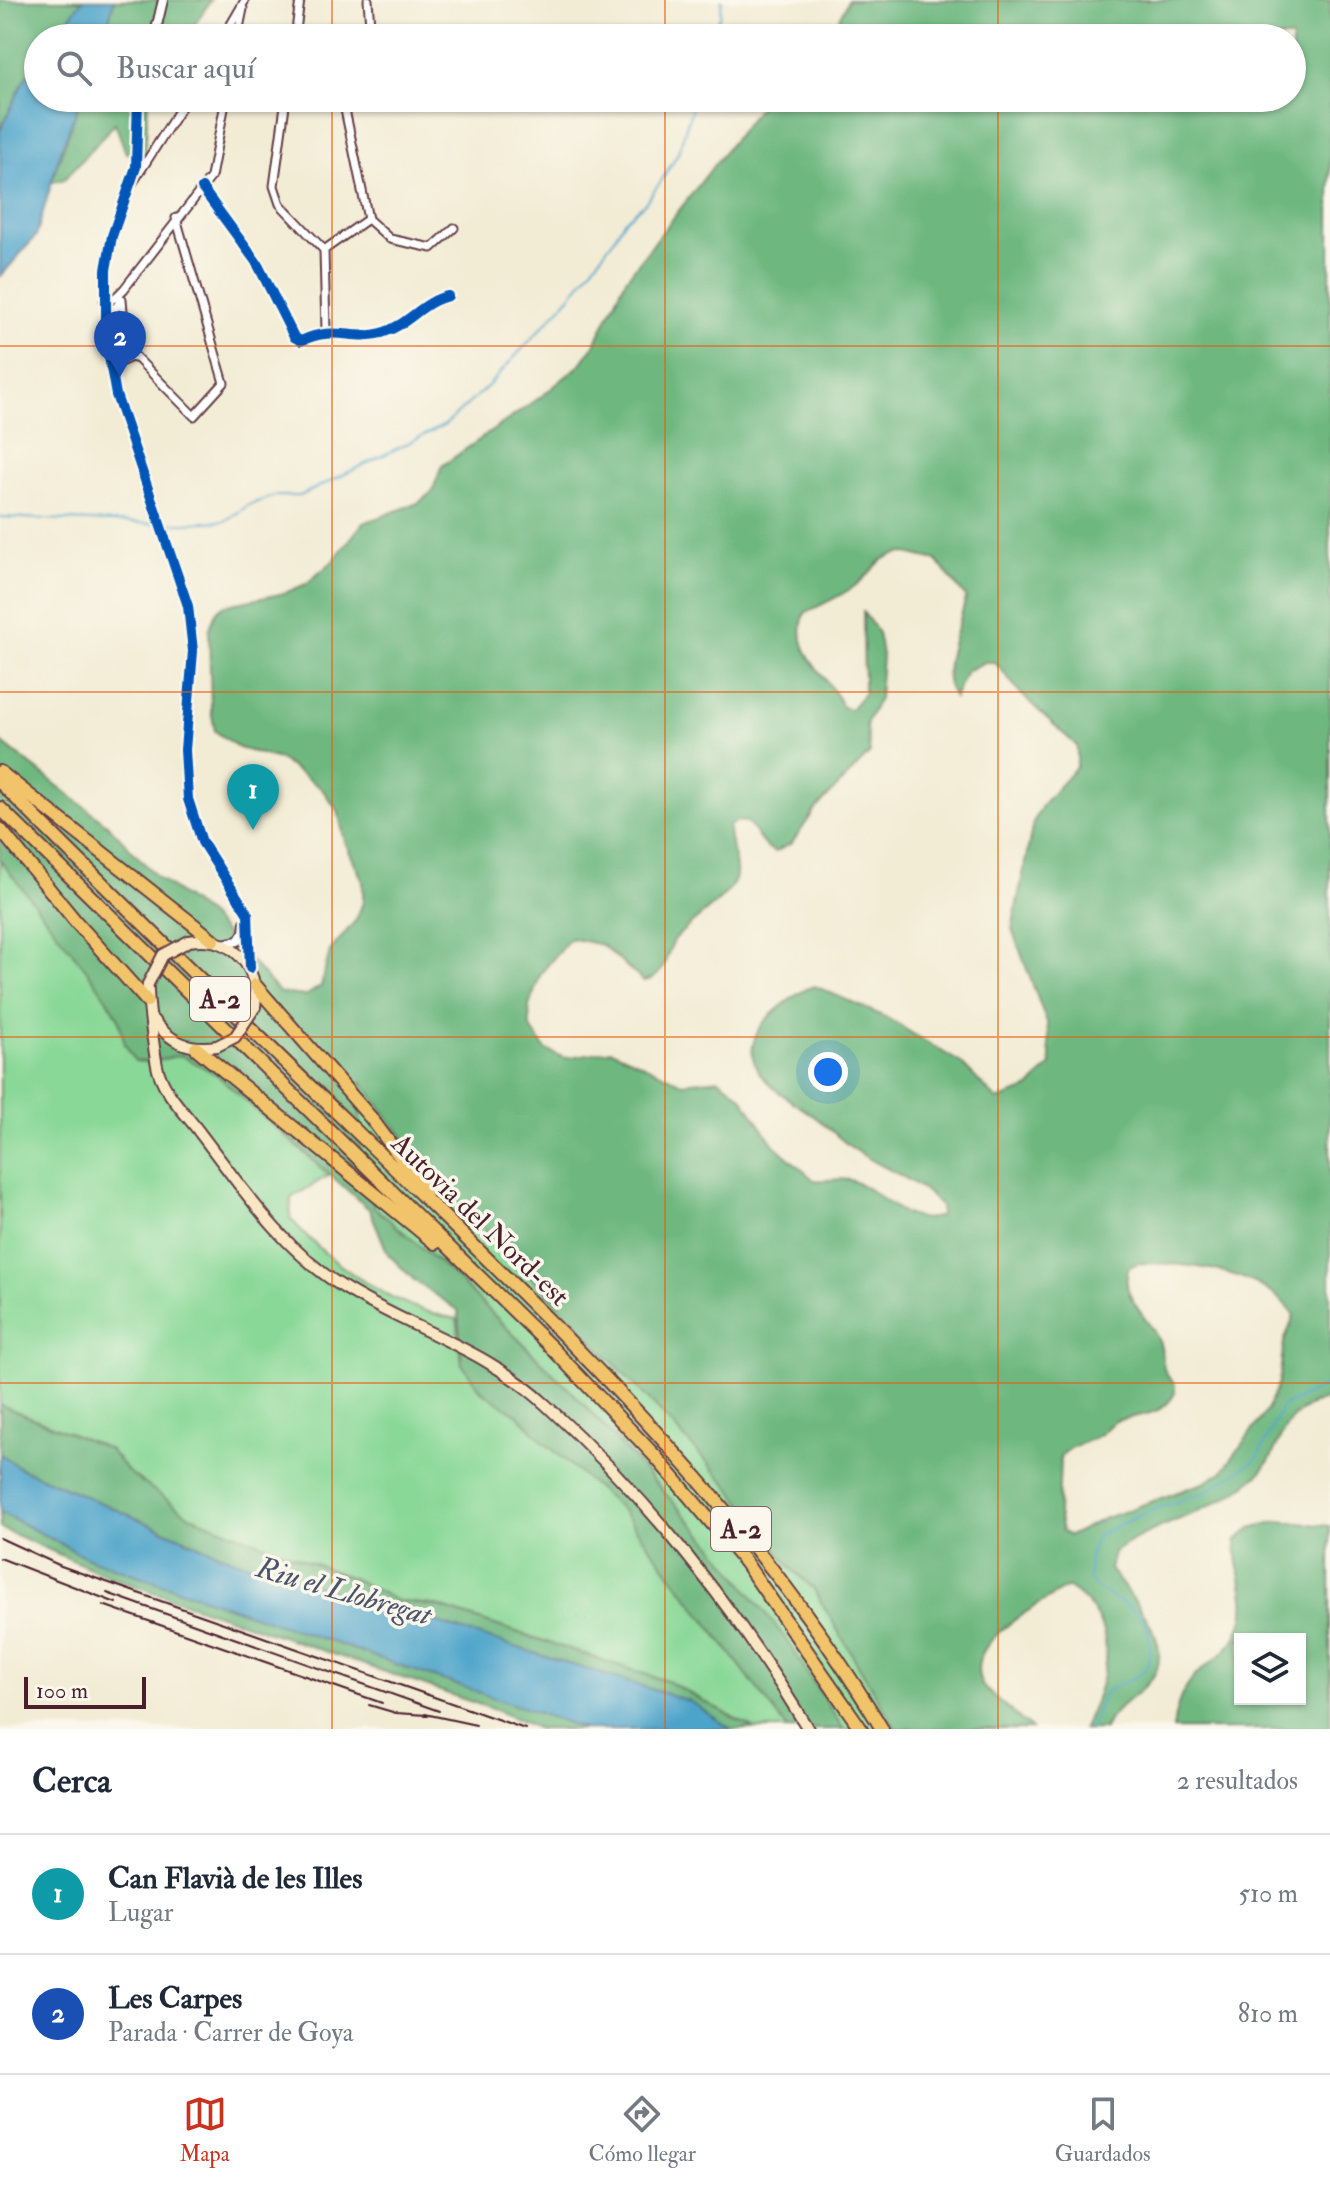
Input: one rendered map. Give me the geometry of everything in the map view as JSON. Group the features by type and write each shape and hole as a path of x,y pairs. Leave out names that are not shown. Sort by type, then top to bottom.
{"highway":[{"path":"0,772 218,942"},
{"name":"Autovia del Nord-est","path":"0,782 591,1360 738,1525 832,1652 882,1729"},
{"name":"Autovia del Nord-est","path":"0,808 571,1368 680,1484 745,1562 861,1729"},
{"path":"0,829 77,923 147,1001"},
{"path":"255,985 371,1118 442,1214"},
{"path":"196,1048 472,1270"}],"main road":[{"path":"153,1020 176,1042 196,1048 217,1046 235,1037 255,1007 255,985 243,957 218,942 189,941 163,955 148,984 147,1001 162,1080 194,1124 268,1222 302,1257 356,1295 496,1365 528,1388 571,1429 692,1562 808,1729"},
{"path":"156,1060 162,1050 176,1042"}],"street":[{"path":"157,24 163,0"},
{"path":"297,24 300,0"},
{"path":"368,0 370,24"},
{"path":"231,24 244,1"},
{"path":"240,24 244,1"},
{"path":"138,112 132,184 108,254 104,301 106,340 111,376 171,548 192,629 185,750 188,799 202,842 250,922 250,968"},
{"path":"132,184 178,112"},
{"path":"104,301 115,298 124,289 176,218 211,177 223,112"},
{"path":"284,112 274,186 280,204 324,250 326,331"},
{"path":"345,112 368,219 390,239 432,248 454,228"},
{"path":"202,188 257,263 294,337 301,341 326,331 380,334 448,296"},
{"path":"124,289 126,347 194,416 224,383 176,218"},
{"path":"324,250 368,219"},
{"path":"105,325 122,299"},
{"path":"106,340 120,355 135,358"},
{"path":"111,376 123,359 135,358"},
{"path":"218,942 238,941 244,932 242,905"}],"green space":[{"path":"0,0 82,0 65,24 24,24 24,85 0,131"},
{"path":"114,0 211,0 195,24 108,24"},
{"path":"848,0 1330,0 1330,1398 1297,1413 1282,1433 1264,1468 1236,1492 1114,1552 1110,1569 1150,1624 1159,1655 1157,1670 1147,1684 1118,1710 1104,1729 1083,1729 1104,1671 1104,1634 1097,1617 1085,1601 1067,1587 1004,1628 990,1641 981,1656 978,1672 984,1688 1032,1729 896,1729 813,1588 791,1568 729,1486 432,1175 362,1082 358,1141 374,1207 453,1275 579,1399 714,1547 785,1638 843,1729 788,1729 622,1510 519,1416 482,1391 462,1364 458,1310 415,1281 388,1254 370,1210 216,1074 181,1055 150,1062 135,1061 125,1044 118,1016 91,976 0,860 0,741 108,825 156,876 209,916 280,993 305,996 321,986 330,951 356,920 363,902 363,881 345,842 338,811 321,788 279,759 239,748 215,731 211,710 209,630 216,612 223,606 285,593 306,584 332,562 363,523 418,503 432,492 442,466 542,396 580,365 594,346 626,279 755,112 1306,112 1306,24 837,24","holes":["907,553 936,560 966,597 948,661 947,674 954,698 966,671 985,662 995,662 1022,695 1077,746 1077,766 1043,804 1033,823 1012,929 1047,1023 1051,1065 1028,1089 997,1100 961,1063 885,1017 815,986 794,996 766,1020 754,1041 753,1055 765,1080 777,1090 852,1148 932,1197 940,1206 940,1216 927,1219 904,1213 853,1181 814,1180 774,1145 741,1096 719,1079 682,1083 612,1050 565,1058 546,1050 530,1027 529,1006 541,973 570,938 602,945 643,981 657,976 675,939 734,883 736,870 729,826 737,821 747,822 765,846 775,852 792,843 815,810 870,753 866,724 879,698 882,655 878,633 863,612 864,694 851,709 842,707 806,652 801,628 805,613 850,589 890,556","1138,1263 1179,1265 1244,1278 1263,1287 1294,1315 1284,1342 1279,1382 1267,1410 1222,1472 1206,1482 1103,1519 1069,1536 1062,1531 1058,1514 1060,1457 1069,1449 1099,1435 1116,1421 1158,1410 1175,1393 1175,1384 1164,1367 1158,1339 1130,1296 1127,1287 1129,1267"]},
{"path":"76,112 147,112 145,157 126,153 115,123 64,180 51,182"},
{"path":"0,860 105,994 120,1020 135,1061 150,1062 181,1055 216,1074 329,1175 291,1198 290,1218 306,1236 365,1282 410,1305 457,1319 462,1364 481,1391 519,1416 622,1510 788,1729 754,1729 669,1682 434,1605 397,1601 354,1579 190,1516 128,1472 109,1449 0,1405"},
{"path":"362,1080 432,1175 729,1486 791,1568 813,1588 896,1729 843,1729 785,1638 714,1547 579,1399 453,1275 374,1207 358,1141"},
{"path":"0,1405 109,1449 128,1472 190,1516 354,1579 397,1601 439,1607 669,1682 754,1729 731,1729 689,1701 231,1559 20,1468 0,1454"},
{"path":"0,1512 90,1559 585,1729 539,1729 495,1710 110,1577 0,1528"},
{"path":"1278,1521 1330,1526 1330,1729 1173,1729 1177,1706 1185,1689 1234,1639 1234,1705 1306,1705 1306,1633 1237,1633 1244,1602 1236,1541 1251,1528"}],"water":[{"path":"82,0 114,0 108,24 65,24"},
{"path":"24,80 24,112 76,112 60,153 36,236 0,277 0,131"},
{"path":"0,1454 20,1468 231,1559 689,1701 731,1729 585,1729 90,1559 0,1512"}],"waterway":[{"path":"716,24 722,0"},
{"path":"164,524 225,521 249,505 274,496 300,496 445,425 488,386 570,297 624,221 645,203 678,153 691,112"},
{"path":"0,517 157,524"},
{"path":"1090,1729 1104,1693 1142,1672 1150,1653 1145,1622 1089,1579 1090,1553 1097,1536 1149,1511 1204,1493 1256,1460 1283,1406 1330,1384"}],"railway":[{"path":"0,1538 61,1566 525,1729"},
{"path":"0,1558 116,1603"},
{"path":"107,1593 439,1711"},
{"path":"103,1605 382,1703"},
{"path":"369,1705 396,1713 427,1715"},
{"path":"425,1714 476,1725"}],"cycle path":[{"path":"138,112 136,167 112,236 106,270 106,340 116,395 188,606 193,651 185,750 188,799 202,842 248,914 250,968"},
{"path":"202,188 257,263 294,337 301,341 324,334 382,333 448,296"}],"place":[{"name":"Les Carpes","path":"120,377"},
{"name":"Can Flavià de les Illes","path":"253,830"}],"water label":[{"name":"Riu el Llobregat","path":"344,1591"}]}
